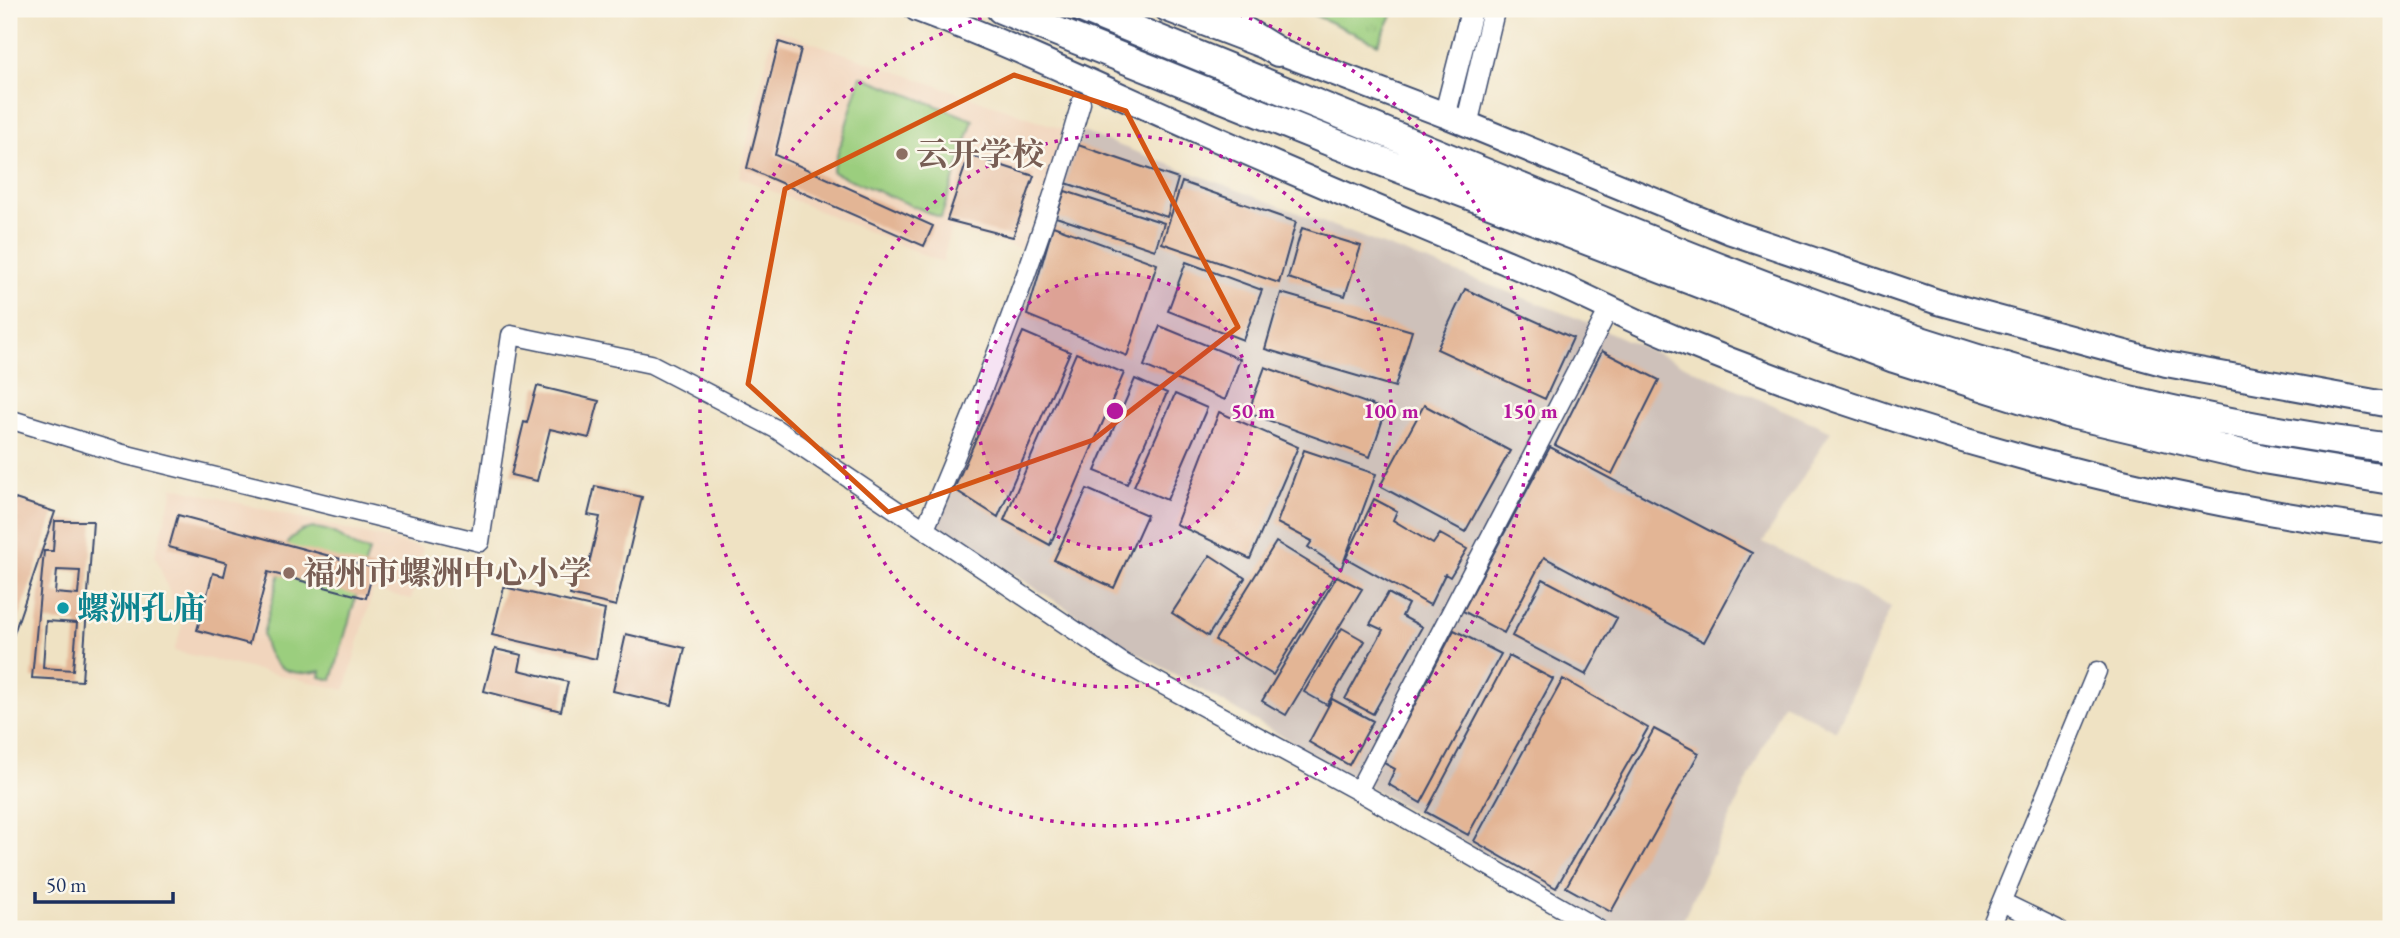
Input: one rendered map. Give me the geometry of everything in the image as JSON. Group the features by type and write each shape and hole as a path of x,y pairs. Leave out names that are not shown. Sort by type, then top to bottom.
{"highway":[{"path":"1001,9 1339,145 1894,358 2067,413 2263,459 2391,480"},
{"path":"1084,9 1794,297 2031,374 2199,415 2391,448"},
{"path":"1209,9 1278,51"}],"main road":[{"path":"917,9 996,38 1375,209 1610,307 1673,338 1735,362 1967,441 2176,493 2391,531"},
{"path":"1167,9 1456,119 1731,232 1938,302 2166,364 2391,405"}],"street":[{"path":"1456,119 1472,9"},
{"path":"1456,119 1494,9"},
{"path":"925,529 1005,333 1081,103"},
{"path":"1358,791 1610,307"},
{"path":"9,419 122,454 480,542 511,335 651,364 776,429 1123,663 1358,791 1598,929"},
{"path":"1990,929 2097,671"},
{"path":"2002,902 2057,929"}],"highlighted area":[{"path":"1014,75 1126,111 1238,327 1093,440 888,512 748,384 785,189"}],"shaded area":[{"name":"云开学校","path":"774,29 1068,131 1024,250 950,229 943,263 739,177"},
{"path":"1078,130 1582,320 1831,431 1763,542 1891,607 1836,731 1783,703 1679,929 1616,929 1120,643 935,523"},
{"name":"福州市螺洲中心小学","path":"174,487 423,548 411,599 373,591 345,690 174,651 182,626 155,555"}],"green space":[{"path":"1301,9 1395,9 1378,44"},
{"path":"861,76 973,120 941,218 832,172"},
{"path":"313,528 331,532 354,546 369,551 332,680 320,677 321,671 299,673 282,668 269,655 263,634 289,540 301,531"}],"building":[{"path":"779,42 801,49 775,155 933,226 924,246 747,168"},
{"path":"1078,145 1178,179 1167,217 1066,183"},
{"path":"969,155 1034,176 1013,237 947,220"},
{"path":"1182,182 1296,222 1279,283 1162,243"},
{"path":"1065,191 1164,223 1155,250 1056,217"},
{"path":"1053,226 1157,264 1127,356 1027,315"},
{"path":"1302,228 1361,246 1345,296 1288,278"},
{"path":"1186,262 1262,290 1243,340 1168,311"},
{"path":"1465,289 1573,338 1545,399 1437,349"},
{"path":"1281,293 1412,331 1395,387 1265,349"},
{"path":"1160,326 1240,359 1225,400 1144,366"},
{"path":"1023,332 1070,352 998,517 954,489"},
{"path":"1602,351 1659,380 1612,474 1555,445"},
{"path":"1076,353 1124,373 1050,545 1004,520"},
{"path":"1265,367 1386,410 1370,457 1248,413"},
{"path":"1135,379 1167,393 1127,484 1095,471"},
{"path":"537,386 599,401 589,438 550,429 537,481 511,475 524,422 527,423"},
{"path":"1175,394 1207,408 1167,500 1134,486"},
{"path":"1424,405 1510,451 1465,532 1380,486"},
{"path":"1219,412 1298,447 1250,559 1176,524"},
{"path":"1550,447 1752,553 1704,642 1544,557 1504,633 1463,611"},
{"path":"1304,450 1376,474 1341,569 1308,547 1312,541 1277,523"},
{"path":"595,486 642,497 616,606 570,595 576,570 587,572 600,517 588,515"},
{"path":"1087,489 1147,515 1114,588 1054,560"},
{"path":"9,497 55,512 9,648"},
{"path":"1374,499 1397,511 1393,520 1433,544 1440,534 1467,549 1450,577 1445,574 1430,605 1346,558"},
{"path":"178,515 374,568 366,598 268,572 249,644 197,630 213,573 224,576 227,563 169,547"},
{"name":"螺洲孔庙","path":"55,521 93,521 82,681 32,678 44,551 53,551","holes":["57,570 80,571 78,595 55,593","46,621 77,623 73,670 43,668"]},
{"path":"1276,542 1333,577 1273,675 1215,640"},
{"path":"1210,555 1245,578 1208,636 1172,613"},
{"path":"1337,576 1362,589 1286,715 1262,701"},
{"path":"1543,579 1617,618 1586,675 1512,636"},
{"path":"504,587 605,610 596,659 492,635"},
{"path":"1388,593 1408,604 1402,616 1422,627 1373,714 1345,699 1383,630 1370,624"},
{"path":"1342,628 1365,641 1327,705 1304,692"},
{"path":"1454,630 1501,654 1421,803 1388,784 1395,769 1384,763"},
{"path":"626,634 685,648 672,705 613,691"},
{"path":"495,649 522,655 519,670 568,682 561,711 484,691"},
{"path":"1509,656 1553,679 1468,835 1426,812"},
{"path":"1563,679 1648,728 1556,888 1474,841"},
{"path":"1332,699 1373,721 1349,765 1309,742"},
{"path":"1654,729 1699,753 1611,912 1566,887"}],"place":[{"name":"云开学校","path":"902,154"},
{"name":"福州市螺洲中心小学","path":"289,573"},
{"name":"螺洲孔庙","path":"63,608"}]}
